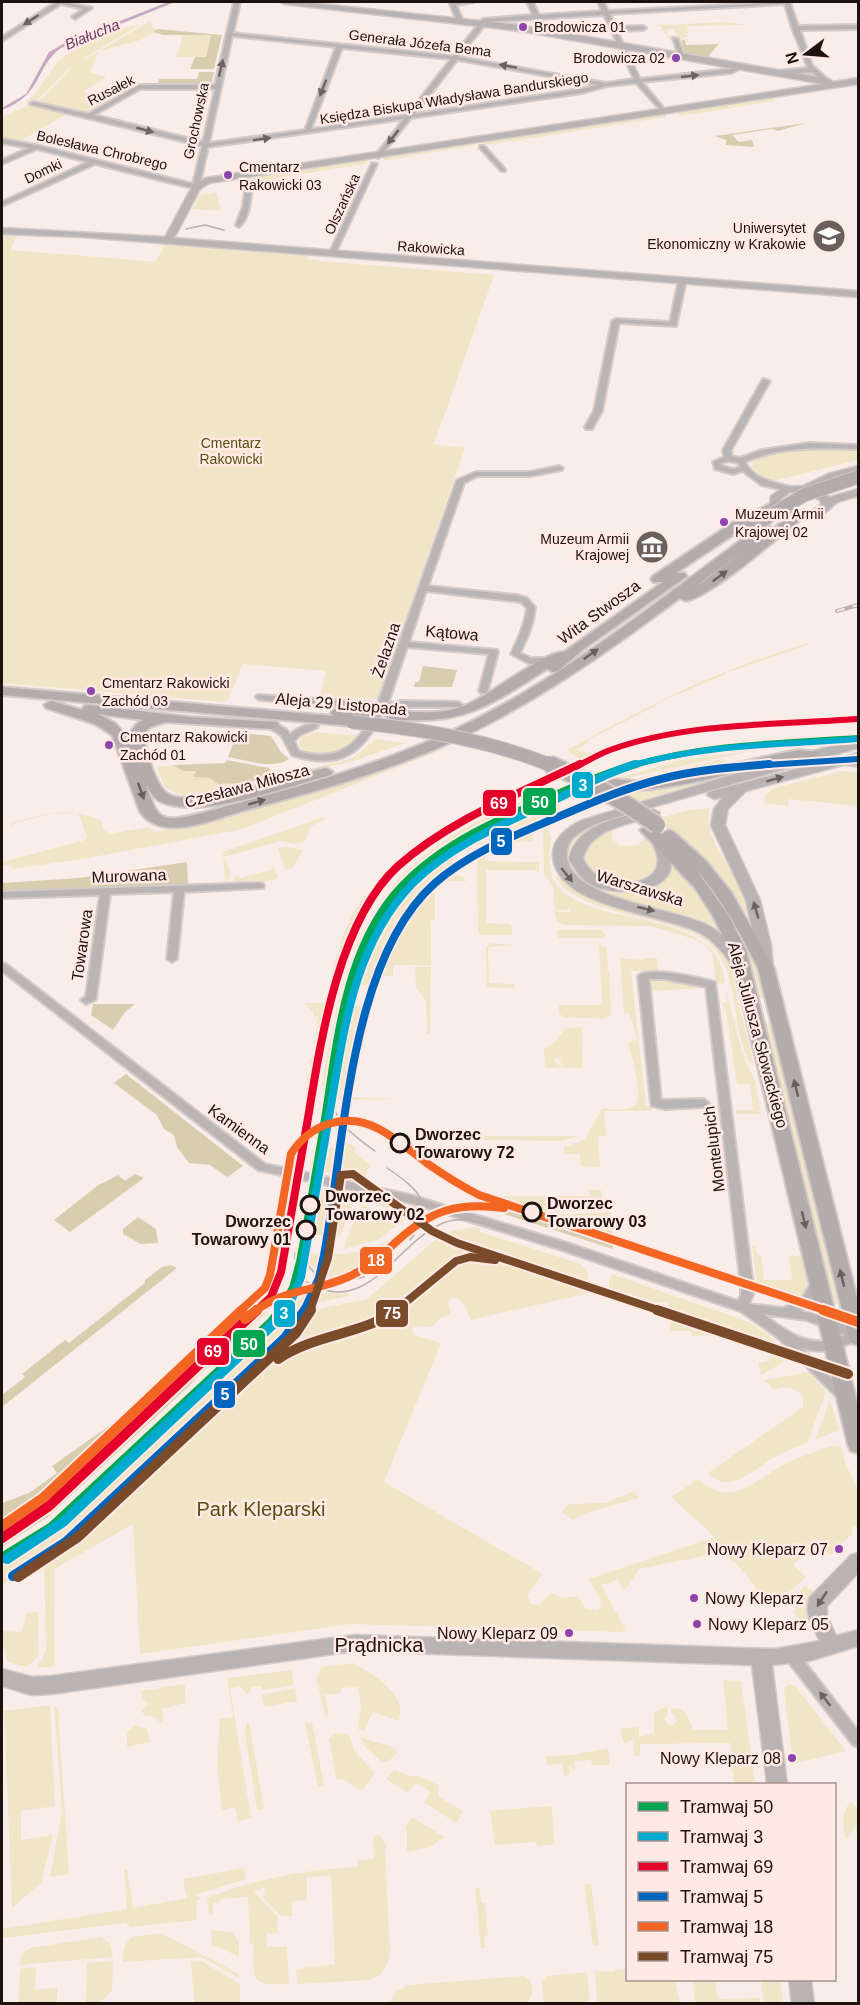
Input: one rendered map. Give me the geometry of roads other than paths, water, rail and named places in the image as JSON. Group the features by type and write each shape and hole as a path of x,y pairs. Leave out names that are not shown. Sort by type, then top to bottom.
{"main road":[{"name":"Wita Stwosza","path":"472,728 537,691 615,637 800,496 818,488 858,477"},
{"name":"Wita Stwosza","path":"455,726 529,684 562,662 580,645 760,527 807,501 858,484"},
{"path":"617,620 662,575 776,500"},
{"path":"615,637 708,585 798,515"},
{"path":"2,699 162,719 251,719 273,711 370,714 387,711 433,716 465,711 550,660 580,645"},
{"name":"Aleja 29 Listopada","path":"2,691 188,707 271,725"},
{"path":"51,705 105,722 121,736 124,723 134,716 147,712 188,707"},
{"name":"Czesława Miłosza","path":"162,719 140,727 136,739 157,792 166,799 184,803 218,799 363,762 455,726"},
{"name":"Aleja 29 Listopada","path":"251,719 425,730 480,742 543,763 587,782 634,808 654,831"},
{"name":"Aleja Juliusza Słowackiego","path":"271,725 351,725 440,740 514,760 587,790 698,860 724,891 746,926 766,968 858,1336"},
{"name":"Czesława Miłosza","path":"121,736 149,814 157,820 172,823 201,818 358,773 472,728"},
{"path":"587,782 610,786 643,786 799,754 813,755"},
{"name":"Aleja Juliusza Słowackiego","path":"654,831 691,872 716,905 736,943 858,1445"}],"street":[{"path":"2,39 59,2 89,8 75,17"},
{"name":"Grochowska","path":"168,241 196,187 237,2"},
{"path":"284,2 481,23 827,82 854,82"},
{"path":"460,21 453,2 471,2"},
{"path":"530,2 537,17"},
{"path":"601,2 638,81 667,115"},
{"path":"784,2 788,4 812,70 827,82"},
{"path":"481,23 490,19 688,4 789,2"},
{"name":"Olszańska","path":"332,254 376,160 481,23"},
{"path":"795,28 858,27"},
{"path":"614,29 643,28"},
{"name":"Generała Józefa Bema","path":"229,34 455,58 607,84"},
{"path":"675,39 682,56"},
{"path":"307,132 340,45"},
{"name":"Księdza Biskupa Władysława Bandurskiego","path":"204,145 307,132 591,89 607,84 728,72 741,67"},
{"path":"776,73 812,70"},
{"path":"776,73 800,91 810,96 819,96"},
{"path":"196,187 206,190 376,160 667,115 854,82"},
{"name":"Rusałek","path":"88,116 139,87 217,87"},
{"path":"667,115 858,90"},
{"path":"33,104 204,145"},
{"name":"Bolesława Chrobrego","path":"2,141 96,161 196,187"},
{"path":"479,144 503,170"},
{"path":"2,162 36,147"},
{"path":"196,187 206,181 376,160"},
{"name":"Domki","path":"2,204 96,161"},
{"path":"239,225 246,206 249,183"},
{"name":"Rakowicka","path":"2,231 168,241 858,294"},
{"path":"589,427 598,411 616,321 673,324 682,281"},
{"path":"728,458 727,450 766,381"},
{"path":"733,472 757,453 809,445 858,447"},
{"path":"827,502 820,494 805,489 770,486 742,464 728,458 719,460 717,466 723,471 733,472 776,500 784,512 810,515 821,512 827,502 858,492"},
{"name":"Żelazna","path":"271,725 282,730 295,753 305,757 342,755 356,747 387,711 412,619 457,487 462,480 476,474 530,474 559,468"},
{"path":"805,489 832,476 858,470"},
{"path":"776,500 788,489"},
{"path":"423,588 516,598 528,602 531,613 514,660 526,670 527,675"},
{"name":"Kątowa","path":"404,644 494,652 484,690"},
{"path":"515,654 530,661 550,660"},
{"path":"261,697 387,711 402,704 458,705"},
{"path":"289,741 297,733 313,726"},
{"path":"813,755 858,744"},
{"name":"Warszawska","path":"741,968 726,946 701,927 677,918 603,898 577,886 566,877 560,866 558,855 562,843 576,829 602,818 813,755"},
{"path":"839,761 858,757"},
{"name":"Warszawska","path":"654,831 665,851 667,864 661,875 645,884 624,888 602,884 588,878 577,864 576,855 580,844 599,831 839,761 858,763"},
{"name":"Warszawska","path":"748,786 733,795 723,805 719,813 718,825 753,900 764,945 766,968"},
{"name":"Murowana","path":"2,895 258,886"},
{"path":"172,959 179,889"},
{"name":"Towarowa","path":"86,1000 91,998 105,892"},
{"name":"Kamienna","path":"2,966 262,1167 410,1199 554,1243 741,1307 807,1316 858,1336"},
{"name":"Montelupich","path":"704,1103 657,1104 643,976 664,976 711,984 747,1286 747,1295 741,1307"},
{"path":"785,1312 805,1303 819,1281"},
{"name":"Kamienna","path":"741,1307 777,1331 806,1344 834,1345 858,1336"},
{"name":"Kamienna","path":"777,1331 847,1401"},
{"path":"832,1647 817,1616 817,1603 858,1561"},
{"name":"Prądnicka","path":"2,1678 32,1686 51,1685 355,1642 761,1657 792,1656 832,1647 858,1638"},
{"path":"792,1656 858,1741"},
{"path":"761,1657 777,1783"},
{"path":"800,1981 803,2004"}],"water":[{"name":"Białucha","path":"168,2 175,2 61,48 46,64 25,97 2,110 26,94 49,52 67,42"}],"tram line":[{"path":"186,229 205,225 224,230"},
{"name":"69","path":"2,1538 49,1506 271,1297 281,1272 317,1063 333,990 359,920 376,892 396,868 419,849 468,818 610,750 661,737 710,729 857,719"},
{"name":"50","path":"2,1558 52,1527 271,1323 280,1312 293,1288 300,1262 346,1000 365,944 378,919 393,897 411,878 430,861 474,833 562,792 626,767 677,754 722,747 858,738"},
{"name":"3","path":"7,1559 63,1522 289,1309 301,1277 353,993 360,970 379,928 413,883 434,865 480,836 596,778 625,767 664,757 712,750 858,739"},
{"name":"5","path":"13,1576 66,1542 285,1338 300,1320 319,1278 329,1231 353,1073 374,981 397,929 429,888 466,860 504,840 627,789 680,775 724,768 858,759"},
{"path":"330,1088 331,1099 338,1117 350,1132 375,1151"},
{"name":"18","path":"2,1526 43,1498 265,1288 270,1275 291,1154 298,1143 316,1128 339,1121 351,1121 375,1127 449,1178 479,1195 858,1322"},
{"path":"387,1168 408,1183 421,1199 423,1217 410,1240"},
{"name":"75","path":"18,1577 78,1537 296,1333 316,1300 322,1280 332,1237 341,1175 353,1174 432,1231 457,1243 848,1374"},
{"name":"18","path":"245,1319 279,1297 342,1280 361,1271 408,1231 433,1215 471,1205 504,1208"},
{"path":"295,1253 298,1271 302,1278 310,1284 331,1291 349,1291 366,1284 426,1233 443,1223 465,1220 502,1229"},
{"path":"303,1246 309,1267 323,1278 343,1280 364,1277"},
{"name":"75","path":"278,1359 289,1351 313,1341 352,1331 383,1319 419,1293 444,1269 462,1258 478,1257 495,1260"}],"railway":[{"path":"837,611 858,605"}],"place":[{"name":"Brodowicza 01","path":"523,27"},
{"name":"Brodowicza 02","path":"676,58"},
{"name":"Cmentarz Rakowicki 03","path":"228,175"},
{"name":"Uniwersytet Ekonomiczny w Krakowie","path":"829,236"},
{"name":"Muzeum Armii Krajowej 02","path":"724,522"},
{"name":"Muzeum Armii Krajowej","path":"652,547"},
{"name":"Cmentarz Rakowicki Zachód 03","path":"91,691"},
{"name":"Cmentarz Rakowicki Zachód 01","path":"109,745"},
{"name":"Dworzec Towarowy 72","path":"400,1143"},
{"name":"Dworzec Towarowy 02","path":"310,1205"},
{"name":"Dworzec Towarowy 03","path":"532,1212"},
{"name":"Dworzec Towarowy 01","path":"306,1230"},
{"name":"Nowy Kleparz 07","path":"839,1549"},
{"name":"Nowy Kleparz","path":"694,1598"},
{"name":"Nowy Kleparz 05","path":"697,1624"},
{"name":"Nowy Kleparz 09","path":"569,1633"},
{"name":"Nowy Kleparz 08","path":"792,1758"}],"park label":[{"name":"Cmentarz Rakowicki","path":"231,451"},
{"name":"Park Kleparski","path":"261,1509"}]}
